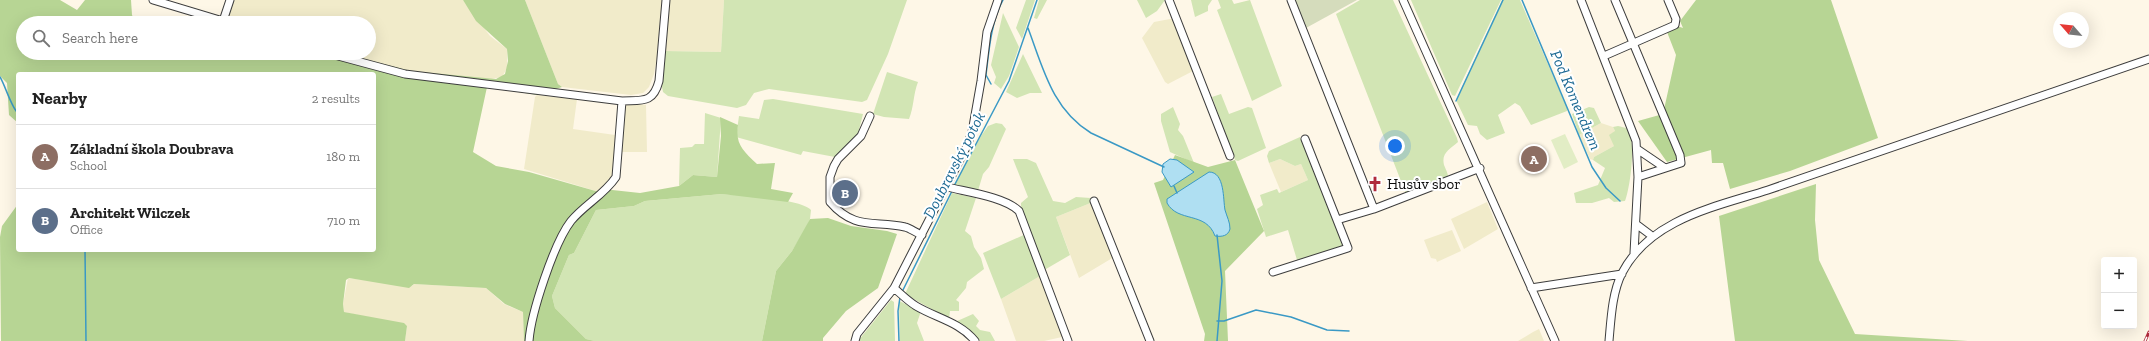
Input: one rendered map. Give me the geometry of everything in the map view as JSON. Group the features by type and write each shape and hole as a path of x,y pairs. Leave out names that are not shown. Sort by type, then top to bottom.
{"street":[{"path":"153,0 206,16"},
{"path":"227,16 230,0"},
{"path":"353,60 406,74 622,101 647,99 656,91 659,81 666,0"},
{"path":"855,341 857,334 894,288 947,187 972,132 986,32 998,0"},
{"path":"1169,0 1230,156"},
{"path":"1291,0 1374,209"},
{"path":"1403,0 1480,168 1555,341"},
{"path":"1581,0 1636,141 1638,178 1634,253"},
{"path":"1615,0 1680,155 1681,163 1638,178"},
{"path":"1604,56 1675,25 1676,19 1668,0"},
{"path":"1609,341 1612,305 1622,274 1634,253 1652,236 1677,221 2149,59"},
{"path":"529,341 532,317 560,239 572,220 611,185 616,177 622,101"},
{"path":"870,116 861,136 838,159 834,166 830,177 830,202 853,220 869,225 906,227 922,235"},
{"path":"1273,272 1348,248 1305,139"},
{"path":"1637,150 1665,168"},
{"path":"1337,220 1374,209 1480,168"},
{"path":"947,187 1001,201 1014,206 1019,211 1068,341"},
{"path":"1094,201 1150,341"},
{"path":"1636,224 1652,236"},
{"path":"1531,288 1622,274"},
{"path":"894,288 916,306 968,332 975,341"}],"shaded area":[{"path":"233,0 463,0 490,36 507,49 507,68 502,77 491,79 411,71 363,60 376,60 376,16 229,16"},
{"path":"525,0 662,0 657,57 654,74 649,87 643,93 631,95 562,87 558,84"},
{"path":"668,0 724,0 721,52 665,51"},
{"path":"1172,19 1191,62 1193,71 1168,84 1165,82 1142,38 1154,22"},
{"path":"537,95 577,99 573,129 615,135 613,175 609,183 599,192 524,169 535,97"},
{"path":"630,103 646,105 647,152 620,152 625,106"},
{"path":"1601,123 1613,127 1615,131 1614,146 1594,157 1593,160 1590,159 1579,135"},
{"path":"1280,159 1295,166 1301,164 1308,180 1281,192 1269,163"},
{"path":"1093,202 1114,257 1079,278 1056,217"},
{"path":"1487,202 1498,229 1464,249 1451,219"},
{"path":"1452,230 1461,251 1437,262 1436,259 1431,258 1424,240"},
{"path":"1040,276 1062,337 1044,341 1016,341 1001,299"},
{"path":"348,278 412,286 414,284 486,288 504,304 523,312 524,341 405,341 407,326 344,312 343,304"},
{"path":"1539,329 1544,341 1518,341 1533,332"}],"green space":[{"path":"0,0 60,0 77,10 85,0 131,0 132,16 16,16 16,60 368,60 411,71 496,79 505,74 508,61 507,49 476,21 463,0 525,0 558,84 562,87 537,95 487,87 473,152 496,166 529,172 599,192 603,189 640,193 679,186 693,175 717,177 721,136 720,117 738,125 737,132 741,147 757,164 775,163 771,189 793,193 788,202 722,194 645,201 634,206 596,210 574,253 569,255 552,296 555,308 586,339 595,341 524,341 523,312 505,304 486,288 414,284 409,288 349,278 346,280 343,304 344,312 404,323 407,326 405,341 1,341 0,237 2,226 16,207 16,252 376,252 376,72 16,72 16,121 9,115 7,83 0,76"},
{"path":"724,0 907,0 888,54 867,100 862,102 769,89 754,93 746,105 737,108 668,96 663,92 662,87 665,51 721,52"},
{"path":"1026,0 1035,0 1022,39 1016,28"},
{"path":"1039,0 1047,0 1037,19 1034,18"},
{"path":"1137,0 1165,0 1157,11 1146,18"},
{"path":"1191,0 1212,0 1208,6 1208,11 1195,17"},
{"path":"1218,0 1232,0 1234,4 1250,0 1282,86 1252,101 1217,10 1221,8"},
{"path":"1293,0 1357,0 1306,28"},
{"path":"1360,0 1393,0 1458,142 1445,154 1444,157 1443,161 1448,177 1406,194 1336,14"},
{"path":"1411,0 1501,0 1455,96 1452,95"},
{"path":"1502,0 1520,0 1567,111 1531,125 1520,106 1515,103 1498,115 1505,133 1487,140 1480,134 1477,126 1468,125 1456,100"},
{"path":"1696,0 1831,0 1878,138 1790,171 1730,189 1723,163 1712,163 1711,150 1667,162 1638,121 1663,114 1676,55 1667,32 1677,26 1683,28 1680,21"},
{"path":"1003,13 1019,47 1009,76 1001,89 994,83 996,77 991,65"},
{"path":"1023,54 1042,93 1030,93 1017,98 1006,92"},
{"path":"887,72 918,82 909,119 884,117 873,114"},
{"path":"1221,94 1229,114 1248,107 1252,108 1266,148 1238,161 1235,160 1212,97"},
{"path":"773,99 863,114 857,138 835,157 803,151 801,155 736,137 739,116 759,119 764,100"},
{"path":"1173,107 1180,124 1178,130 1183,136 1194,163 1170,152 1161,121 1161,114"},
{"path":"1589,107 1594,108 1601,123 1579,135 1572,114"},
{"path":"705,113 721,118 717,177 693,175 679,186 680,148 692,147 695,144 704,144"},
{"path":"996,123 1002,124 1006,129 989,167 983,174 977,194 955,188 954,185 981,136 988,126"},
{"path":"1618,126 1627,129 1632,142 1632,164 1625,201 1614,202 1609,198 1592,203 1576,203 1574,193 1598,185 1605,168 1593,160 1594,157 1614,146 1609,135 1615,131 1613,127"},
{"path":"1565,134 1578,162 1564,169 1551,140"},
{"path":"1300,137 1343,241 1342,247 1334,251 1297,260 1288,230 1266,237 1257,209 1263,205 1260,195 1277,189 1279,193 1308,180 1301,164 1295,166 1280,159 1269,163 1267,156 1269,151"},
{"path":"1175,155 1208,167 1235,160 1264,231 1225,271 1228,341 1204,341 1205,334 1154,183 1163,180"},
{"path":"1013,159 1027,159 1036,163 1053,201 1065,203 1076,197 1091,198 1093,202 1056,217 1070,255 1046,269 1043,268 1021,206 1021,203 1028,197"},
{"path":"1816,184 1815,220 1819,260 1855,334 1968,341 1735,341 1719,216"},
{"path":"952,193 976,198 965,231 971,236 974,247 981,258 984,269 967,282 966,288 956,300 959,302 959,311 950,311 949,319 905,294"},
{"path":"722,194 783,200 805,206 811,210 810,219 805,230 792,251 776,271 762,341 595,341 586,339 555,308 552,296 569,255 574,253 596,210 634,206 645,201"},
{"path":"828,218 851,226 887,231 897,234 878,288 846,311 823,338 823,341 762,341 776,271 792,251 810,219"},
{"path":"1026,234 1040,276 1001,299 983,253"},
{"path":"891,300 894,302 895,341 858,341"},
{"path":"899,301 921,311 917,323 924,341 900,341"},
{"path":"973,314 979,321 976,326 980,330 990,332 995,341 980,341 974,334 955,322"}],"water":[{"path":"1170,159 1177,160 1194,172 1171,187 1162,172 1163,164"},
{"path":"1209,172 1214,173 1221,181 1225,210 1230,229 1226,235 1222,236 1215,236 1211,228 1205,223 1178,213 1167,203 1167,199"}],"waterway":[{"path":"991,84 986,75 990,46 993,27 1003,0"},
{"name":"Doubravský potok","path":"954,186 1009,81 1037,0"},
{"path":"1456,101 1503,0"},
{"name":"Pod Komendrem","path":"1522,0 1592,167 1606,188 1620,201"},
{"path":"1028,28 1050,86 1067,112 1091,133 1164,167"},
{"path":"0,77 16,111"},
{"path":"1174,186 1177,193"},
{"name":"Doubravský potok","path":"902,292 952,191"},
{"path":"1217,235 1222,281 1217,341"},
{"path":"85,252 86,341"},
{"name":"Doubravský potok","path":"899,341 898,311 900,297"},
{"path":"1217,321 1224,321 1256,310 1291,317 1327,330 1349,331"}],"railway":[{"path":"2145,341 2149,332"}],"place":[{"name":"Základní škola Doubrava","path":"1534,159"},
{"name":"Husův sbor","path":"1375,184"},
{"name":"Architekt Wilczek","path":"845,193"}]}
